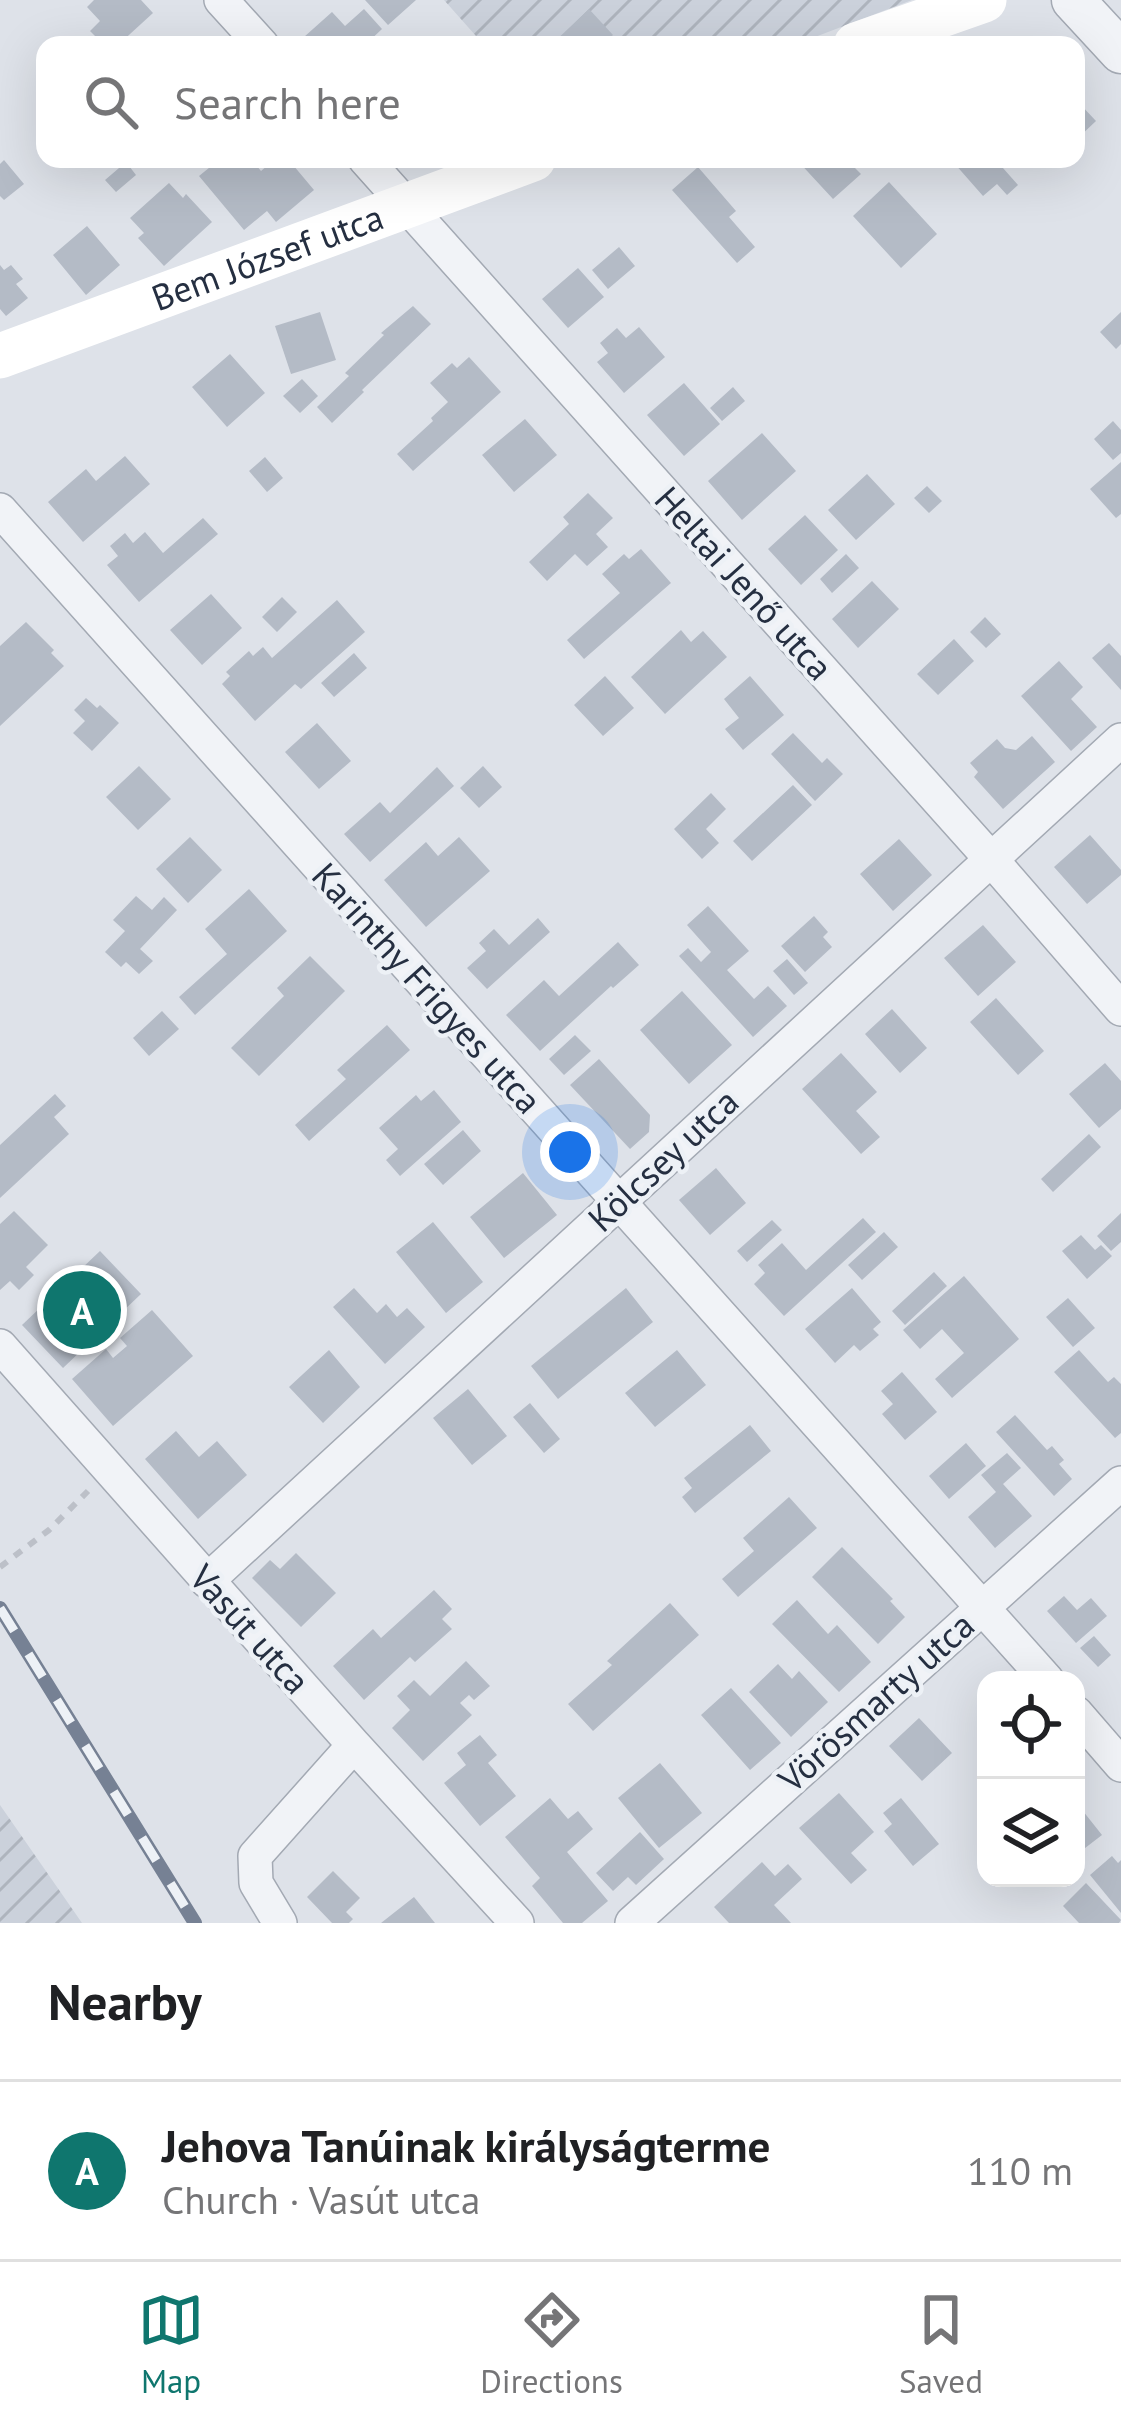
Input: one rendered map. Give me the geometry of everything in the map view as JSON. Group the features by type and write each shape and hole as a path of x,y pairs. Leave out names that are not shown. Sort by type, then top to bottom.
{"main road":[{"path":"882,36 984,0"},
{"name":"Bem József utca","path":"0,356 508,168"}],"street":[{"path":"221,0 254,36"},
{"path":"1073,0 1121,52"},
{"name":"Heltai Jenő utca","path":"373,168 1121,1009"},
{"name":"Karinthy Frigyes utca","path":"0,510 1039,1671"},
{"name":"Kölcsey utca","path":"207,1581 1121,740"},
{"name":"Vasút utca","path":"0,1346 518,1923"},
{"name":"Vörösmarty utca","path":"632,1923 1121,1483"},
{"path":"1085,1723 1121,1765"},
{"path":"280,1923 256,1882 255,1856 354,1745"}],"path":[{"path":"0,1567 50,1531 110,1470"}],"shaded area":[{"path":"444,0 912,0 818,36 476,36"},
{"path":"0,1805 82,1923 0,1923"}],"building":[{"path":"94,0 141,0 153,13 128,36 95,36 90,31 100,21 87,7"},
{"path":"365,0 416,0 388,25"},
{"path":"364,9 382,29 375,36 305,36 332,12 345,26"},
{"path":"589,9 613,35 612,36 560,36"},
{"path":"1085,109 1096,121 1085,131"},
{"path":"4,160 24,184 4,200 0,164"},
{"path":"119,168 131,168 136,175 116,192 105,180"},
{"path":"209,168 296,168 314,190 276,222 267,211 244,230 199,176"},
{"path":"699,168 736,211 729,217 755,247 737,263 672,190"},
{"path":"804,168 855,168 861,174 833,199"},
{"path":"958,168 1003,168 1018,185 1007,195 997,184 983,196"},
{"path":"889,182 937,234 901,268 853,216"},
{"path":"169,183 212,222 164,266 138,238 144,233 130,218"},
{"path":"87,226 120,265 86,295 53,255"},
{"path":"619,247 635,266 608,289 592,270"},
{"path":"0,265 4,270 11,265 23,279 16,284 28,298 6,316 0,309"},
{"path":"578,268 604,297 568,328 542,299"},
{"path":"413,306 431,324 332,423 317,407 349,376 345,373 384,335 381,333"},
{"path":"320,312 336,360 291,374 275,326"},
{"path":"1121,312 1121,344 1116,349 1100,332"},
{"path":"639,327 665,357 624,393 597,362 608,353 600,343 617,328 626,338"},
{"path":"230,354 265,393 227,427 192,387"},
{"path":"469,357 501,392 413,471 397,454 448,402 430,383 452,363 457,368"},
{"path":"302,379 318,396 300,413 283,396"},
{"path":"684,383 720,424 684,456 647,415"},
{"path":"733,387 745,401 722,421 710,408"},
{"path":"525,419 557,455 514,492 482,455"},
{"path":"1113,421 1121,430 1121,453 1113,460 1094,439"},
{"path":"762,433 796,471 742,520 708,481"},
{"path":"125,456 150,484 83,542 48,502 86,469 96,481"},
{"path":"265,457 283,478 267,492 249,471"},
{"path":"1121,462 1121,514 1116,518 1090,489"},
{"path":"867,474 895,504 856,540 828,510"},
{"path":"927,486 942,501 929,513 914,498"},
{"path":"588,493 613,518 596,534 608,547 587,566 575,554 547,581 529,562 569,524 563,517"},
{"path":"805,515 838,550 801,585 768,549"},
{"path":"203,518 218,534 139,602 107,565 118,556 110,546 125,533 133,543 145,532 163,553"},
{"path":"641,549 671,583 584,659 567,640 620,593 602,574 624,554 629,559"},
{"path":"846,554 859,568 832,593 820,579"},
{"path":"872,581 899,609 858,648 832,619"},
{"path":"211,594 242,628 202,665 170,630"},
{"path":"282,597 297,612 277,632 262,617"},
{"path":"337,600 365,632 301,689 295,684 255,721 222,684 230,676 226,672 249,651 253,656 263,647 272,658"},
{"path":"985,617 1001,634 986,648 970,632"},
{"path":"26,622 64,666 0,726 0,646"},
{"path":"681,630 691,642 703,631 727,657 665,714 631,677"},
{"path":"954,639 974,661 938,695 917,674"},
{"path":"1109,643 1121,656 1121,690 1092,658"},
{"path":"354,653 367,668 334,697 321,683"},
{"path":"1059,661 1083,687 1071,699 1097,727 1071,751 1021,696"},
{"path":"605,676 634,708 603,736 574,705"},
{"path":"750,676 784,715 743,750 725,729 739,718 724,699"},
{"path":"86,698 119,723 92,751 73,733 85,721 74,710"},
{"path":"317,723 351,761 319,789 285,752"},
{"path":"793,733 822,763 827,758 843,774 815,801 771,754"},
{"path":"1032,736 1055,762 1003,809 974,777 978,772 970,763 997,739 1005,748 1016,750"},
{"path":"139,766 171,799 138,830 106,797"},
{"path":"483,766 502,787 479,808 460,788"},
{"path":"437,767 454,786 370,862 344,834 380,802 390,813"},
{"path":"793,785 812,805 752,861 733,841"},
{"path":"711,793 726,809 706,829 719,843 702,859 674,829"},
{"path":"1090,835 1121,875 1087,904 1054,867"},
{"path":"190,837 222,870 188,903 156,869"},
{"path":"459,837 490,871 426,927 384,880 426,842 438,856"},
{"path":"899,839 932,875 893,911 860,874"},
{"path":"249,889 287,931 195,1015 179,997 227,954 205,929"},
{"path":"136,896 152,910 164,897 177,910 140,949 153,961 139,974 126,962 121,967 105,952 125,931 113,920"},
{"path":"708,906 749,951 727,970 754,999 768,986 787,1006 753,1037 679,956 688,948 701,962 711,952 687,925"},
{"path":"814,916 828,932 823,937 832,947 805,972 781,946"},
{"path":"538,918 550,932 487,989 467,968 486,951 479,943 494,929 509,945"},
{"path":"983,925 1016,962 978,996 944,958"},
{"path":"618,942 639,965 540,1051 506,1015 544,980 559,996"},
{"path":"310,956 345,991 259,1076 231,1048 284,996 277,988"},
{"path":"787,959 808,983 794,995 773,971"},
{"path":"682,991 732,1045 689,1084 640,1030"},
{"path":"996,998 1044,1051 1018,1075 970,1022"},
{"path":"892,1009 927,1048 900,1073 865,1034"},
{"path":"162,1011 179,1029 149,1056 133,1038"},
{"path":"387,1025 410,1050 309,1141 295,1125 346,1079 337,1070"},
{"path":"575,1035 591,1051 564,1075 549,1059"},
{"path":"841,1053 877,1092 856,1111 880,1137 861,1154 802,1089"},
{"path":"599,1059 650,1115 649,1132 630,1149 570,1085"},
{"path":"1105,1063 1121,1081 1121,1109 1099,1128 1069,1094"},
{"path":"434,1090 461,1122 400,1176 386,1160 398,1149 379,1128 416,1095 421,1101"},
{"path":"55,1094 66,1106 54,1117 69,1134 0,1198 0,1145"},
{"path":"463,1130 481,1151 443,1185 424,1164"},
{"path":"1089,1134 1101,1147 1053,1192 1041,1179"},
{"path":"716,1168 746,1203 710,1235 679,1200"},
{"path":"523,1173 557,1215 504,1258 470,1217"},
{"path":"14,1211 48,1245 26,1267 34,1275 19,1290 10,1281 0,1290 0,1224"},
{"path":"1121,1213 1121,1242 1111,1251 1097,1236"},
{"path":"863,1218 876,1232 784,1316 754,1284 765,1273 758,1265 782,1243 806,1270"},
{"path":"772,1220 782,1230 747,1262 737,1251"},
{"path":"433,1222 483,1282 446,1313 396,1252"},
{"path":"884,1232 898,1247 862,1280 848,1265"},
{"path":"1081,1235 1095,1250 1101,1245 1112,1256 1087,1279 1062,1251"},
{"path":"100,1251 141,1294 63,1368 22,1325"},
{"path":"934,1272 947,1286 905,1325 892,1311"},
{"path":"964,1276 1019,1339 952,1398 935,1379 964,1353 942,1329 920,1349 903,1330"},
{"path":"354,1288 377,1313 386,1304 397,1317 407,1308 425,1327 385,1364 333,1307"},
{"path":"626,1288 653,1322 558,1399 531,1366"},
{"path":"852,1288 881,1322 873,1329 879,1335 860,1351 854,1345 835,1363 805,1329"},
{"path":"1068,1298 1095,1328 1073,1347 1046,1317"},
{"path":"152,1310 193,1356 113,1426 72,1379 106,1349 113,1358 127,1346 120,1338"},
{"path":"329,1350 360,1387 323,1423 289,1387"},
{"path":"677,1350 706,1385 655,1427 625,1393"},
{"path":"1079,1350 1108,1382 1114,1377 1121,1384 1121,1433 1115,1438 1054,1372"},
{"path":"902,1372 937,1412 905,1440 882,1414 893,1404 881,1391"},
{"path":"468,1389 507,1436 472,1465 433,1418"},
{"path":"530,1403 560,1439 544,1453 513,1417"},
{"path":"1015,1415 1047,1450 1052,1446 1064,1460 1059,1464 1072,1479 1054,1496 996,1432"},
{"path":"750,1425 771,1451 695,1513 682,1497 692,1488 684,1478"},
{"path":"176,1431 199,1457 217,1441 247,1475 198,1519 145,1459"},
{"path":"966,1443 986,1466 949,1499 929,1476"},
{"path":"1007,1453 1021,1468 1003,1484 1032,1516 995,1548 968,1517 996,1492 981,1475"},
{"path":"789,1497 817,1528 738,1597 722,1579 754,1551 743,1538"},
{"path":"842,1547 905,1617 878,1644 812,1577"},
{"path":"296,1553 336,1593 301,1627 252,1578 270,1560 280,1569"},
{"path":"434,1590 452,1609 442,1619 452,1629 415,1662 410,1657 364,1700 333,1666 373,1629 381,1638"},
{"path":"1064,1596 1077,1610 1091,1598 1107,1616 1076,1643 1047,1611"},
{"path":"797,1600 828,1634 837,1625 871,1662 839,1692 772,1624"},
{"path":"670,1603 699,1635 593,1731 568,1704"},
{"path":"1094,1636 1111,1655 1098,1667 1080,1648"},
{"path":"466,1661 490,1686 474,1700 469,1695 460,1703 472,1715 423,1761 392,1728 410,1710 397,1696 414,1680 430,1696"},
{"path":"778,1664 792,1679 799,1671 828,1702 791,1737 749,1692"},
{"path":"731,1688 781,1743 750,1770 701,1715"},
{"path":"919,1718 952,1753 922,1781 889,1746"},
{"path":"480,1735 497,1755 488,1763 516,1796 480,1826 444,1783 466,1765 457,1753"},
{"path":"660,1763 702,1813 659,1848 618,1798"},
{"path":"839,1793 874,1832 851,1853 867,1870 851,1884 799,1828"},
{"path":"550,1798 568,1819 578,1811 593,1829 567,1852 608,1901 582,1923 563,1923 532,1886 540,1878 505,1837"},
{"path":"901,1798 939,1844 913,1866 884,1831 892,1824 883,1813"},
{"path":"1085,1814 1102,1835 1085,1848"},
{"path":"640,1832 664,1859 636,1885 628,1877 613,1891 596,1873"},
{"path":"1112,1856 1118,1863 1121,1860 1121,1913 1090,1875"},
{"path":"762,1862 775,1876 788,1864 802,1879 774,1905 791,1923 729,1923 714,1907"},
{"path":"333,1871 360,1898 346,1912 353,1919 349,1923 332,1923 307,1897"},
{"path":"1085,1884 1119,1923 1079,1923 1063,1906"},
{"path":"414,1897 435,1923 381,1923"}],"railway":[{"path":"0,1608 195,1923"}],"place":[{"name":"Jehova Tanúinak királyságterme","path":"82,1310"}]}
